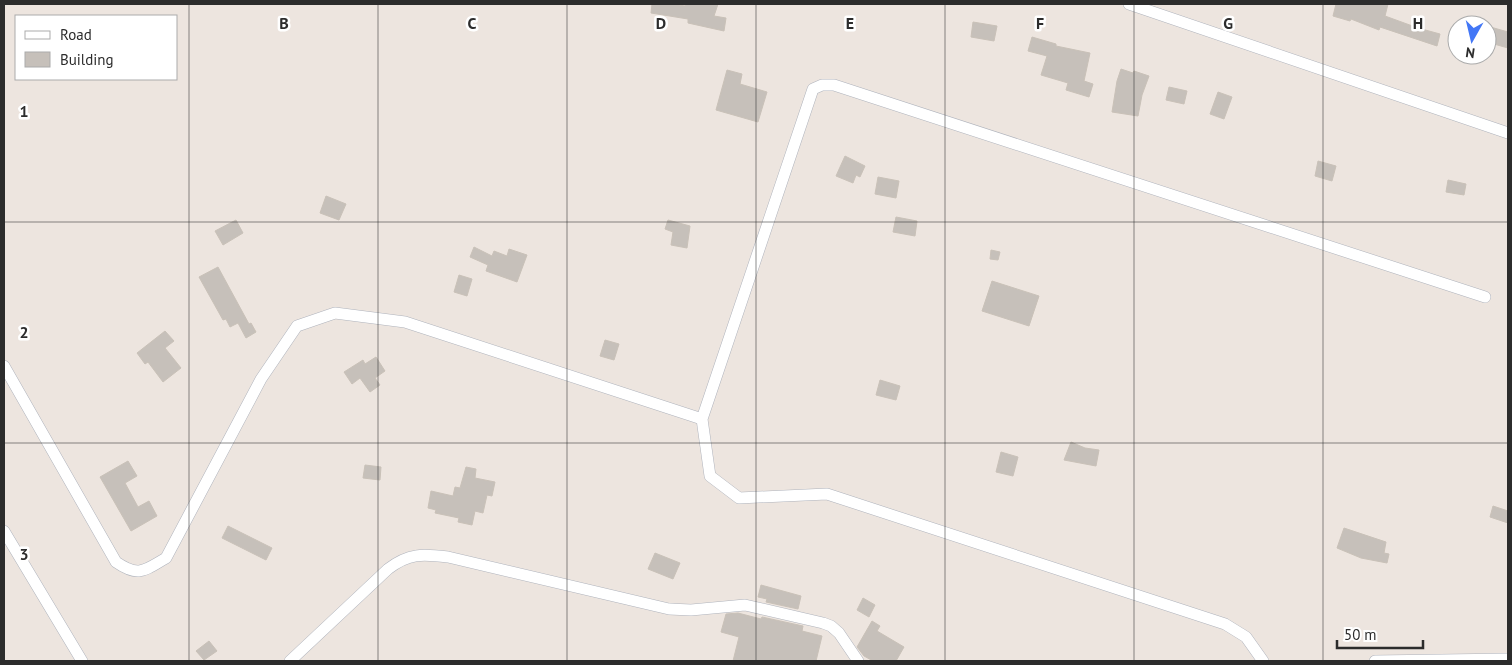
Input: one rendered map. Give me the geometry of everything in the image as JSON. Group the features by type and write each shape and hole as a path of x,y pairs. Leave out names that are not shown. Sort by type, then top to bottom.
{"street":[{"path":"1129,4 1508,133"},
{"path":"1264,661 1246,637 1225,624 827,494 739,498 710,476 702,419 813,89 822,85 834,85 1485,297"},
{"path":"4,366 116,562 128,570 142,571 166,558 261,379 297,326 335,313 404,322 702,419"},
{"path":"4,531 82,661"},
{"path":"290,661 388,569 406,557 422,554 448,557 669,609 691,610 745,605 780,613 831,626 839,633 858,661"},
{"path":"1375,661 1508,659"}],"building":[{"path":"652,4 685,6 686,4 718,4 714,16 726,18 724,31 688,23 688,19 651,13"},
{"path":"1336,4 1388,4 1385,16 1440,34 1437,46 1380,27 1379,30 1351,19 1350,21 1333,16"},
{"path":"973,22 997,26 994,41 971,37"},
{"path":"1497,29 1508,32 1508,48 1497,45"},
{"path":"1032,37 1056,44 1056,46 1090,53 1084,81 1093,84 1089,97 1066,90 1068,83 1041,75 1047,56 1028,51"},
{"path":"1121,69 1149,76 1142,95 1138,116 1112,112"},
{"path":"727,70 742,74 740,84 767,92 758,122 716,110"},
{"path":"1169,87 1187,91 1184,104 1166,100"},
{"path":"1218,92 1232,97 1224,119 1210,114"},
{"path":"845,156 865,166 860,177 856,175 853,183 836,176"},
{"path":"1318,161 1336,166 1332,181 1315,176"},
{"path":"878,177 899,181 896,198 875,194"},
{"path":"1448,180 1466,184 1464,195 1446,192"},
{"path":"326,196 346,204 339,220 320,213"},
{"path":"896,217 917,221 915,236 893,232"},
{"path":"236,220 243,233 223,245 215,231"},
{"path":"668,220 690,226 687,248 671,245 673,232 665,229"},
{"path":"474,247 492,256 494,251 507,256 509,249 527,255 517,282 486,271 488,265 470,257"},
{"path":"991,250 1000,252 998,260 990,259"},
{"path":"218,267 249,324 251,323 256,332 246,338 238,323 230,327 226,319 223,320 199,277"},
{"path":"459,275 472,279 467,296 454,292"},
{"path":"992,281 1039,296 1029,326 982,311"},
{"path":"165,331 174,341 165,348 181,368 163,382 148,362 145,364 137,353"},
{"path":"605,340 619,344 614,360 600,356"},
{"path":"376,357 385,371 375,378 380,385 370,392 360,378 352,384 344,372 363,360 365,364"},
{"path":"880,380 900,386 896,400 876,395"},
{"path":"1071,442 1085,448 1099,450 1096,466 1064,460"},
{"path":"1001,452 1018,457 1013,476 996,472"},
{"path":"128,461 137,476 125,483 138,507 149,501 157,516 131,531 100,477"},
{"path":"365,465 381,467 380,480 363,478"},
{"path":"466,467 476,469 475,478 495,482 492,496 487,495 483,513 475,511 472,525 458,522 459,518 435,513 436,510 428,508 431,491 453,496 455,487 460,488"},
{"path":"1493,506 1508,511 1508,523 1490,517"},
{"path":"228,526 272,548 266,560 222,538"},
{"path":"1344,528 1386,542 1384,553 1389,554 1387,563 1361,558 1337,548"},
{"path":"655,553 680,563 673,579 648,569"},
{"path":"761,585 801,596 798,609 766,602 767,599 758,597"},
{"path":"863,598 875,605 869,617 857,610"},
{"path":"738,613 803,626 802,631 822,636 816,661 733,661 739,637 721,632 726,614"},
{"path":"872,621 880,626 877,631 904,647 896,661 873,661 864,656 857,647"},
{"path":"209,641 217,651 204,660 196,651"}]}
